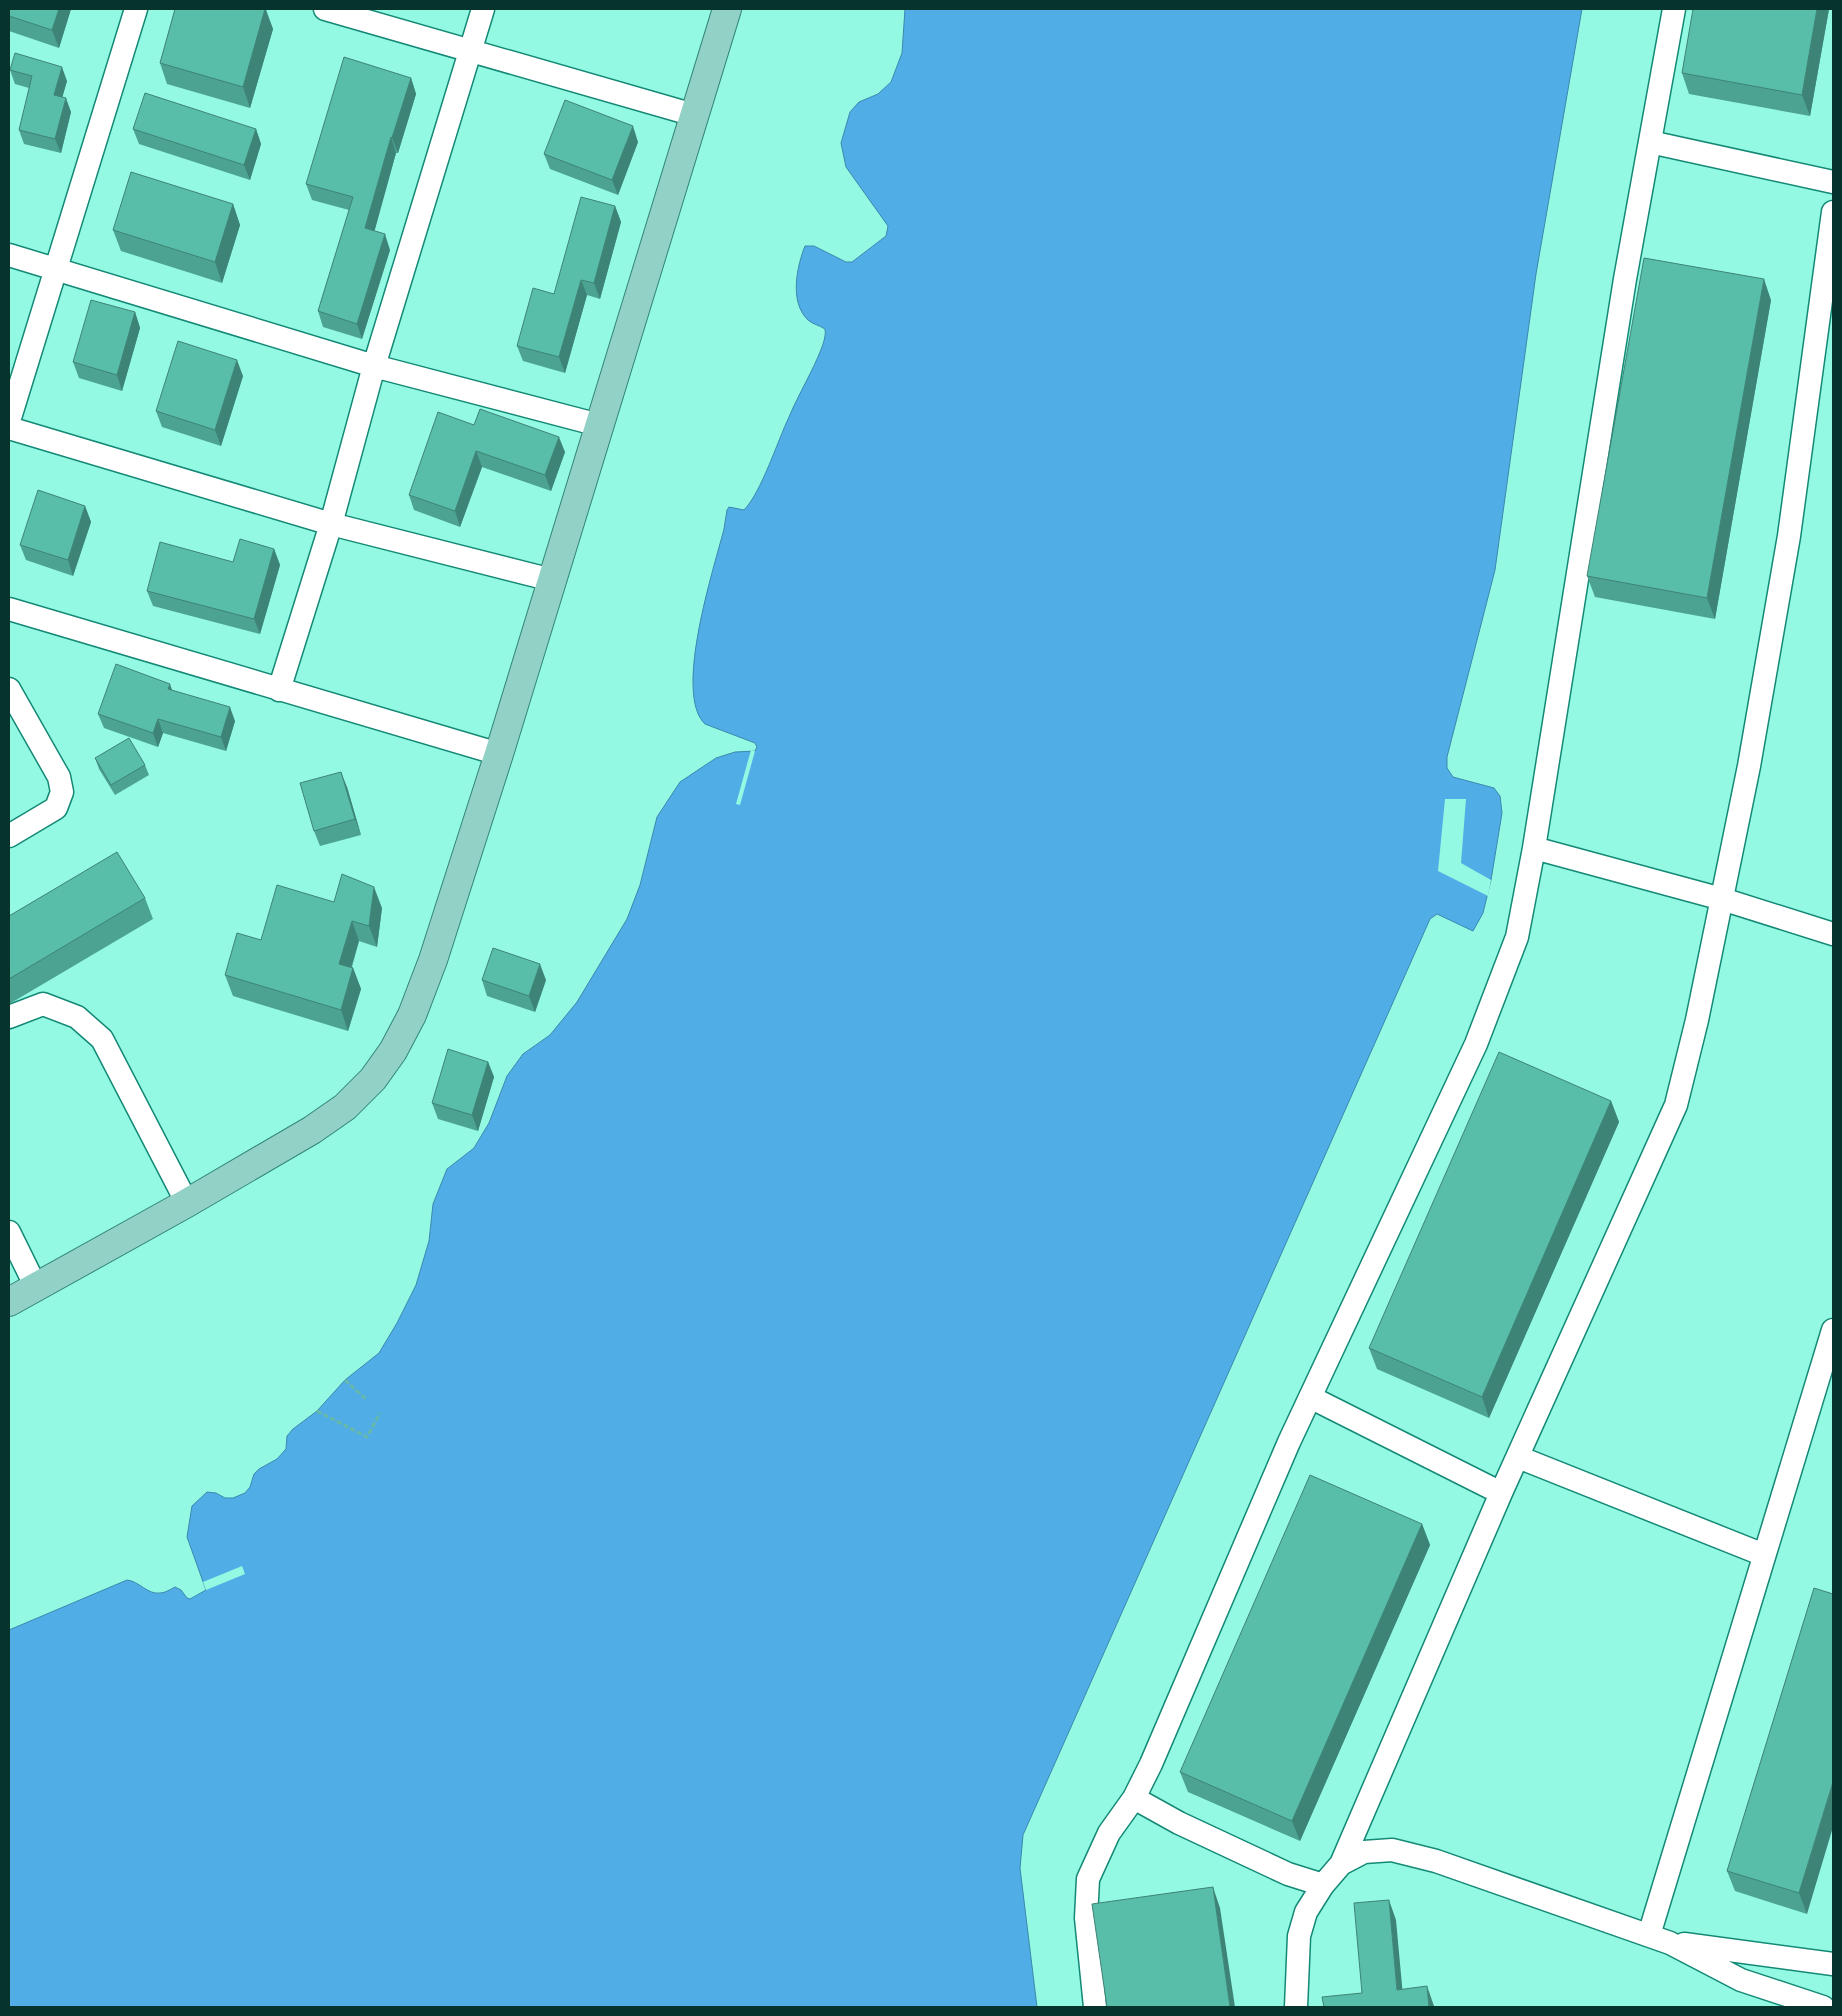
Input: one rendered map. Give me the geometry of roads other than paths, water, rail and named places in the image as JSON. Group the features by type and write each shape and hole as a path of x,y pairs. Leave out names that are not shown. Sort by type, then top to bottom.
{"main road":[{"path":"9,1302 279,1150 345,1107 373,1079 393,1051 412,1015 433,960 500,754 727,9"}],"street":[{"path":"9,421 136,9"},
{"path":"325,9 694,115"},
{"path":"279,690 331,524 374,366 484,9"},
{"path":"1095,2007 1086,1918 1088,1879 1109,1833 1134,1798 1151,1764 1289,1442 1476,1044 1516,937 1534,848 1623,289 1674,9"},
{"path":"1650,142 1833,182"},
{"path":"1296,2007 1300,1936 1306,1912 1323,1885 1341,1864 1501,1493 1676,1105 1697,1020 1749,766 1789,536 1826,300 1833,216"},
{"path":"9,255 374,366 599,425"},
{"path":"9,428 331,524 552,580"},
{"path":"9,609 500,754"},
{"path":"9,689 59,777 62,792 56,808 9,836"},
{"path":"1534,848 1722,899 1833,934"},
{"path":"9,1017 43,1004 77,1017 102,1039 187,1203"},
{"path":"9,1232 36,1286"},
{"path":"1649,1935 1833,1330"},
{"path":"1310,1397 1501,1493"},
{"path":"1518,1457 1764,1555"},
{"path":"1134,1798 1179,1823 1288,1874 1323,1885"},
{"path":"1341,1864 1364,1852 1392,1850 1436,1860 1649,1935 1670,1943 1741,1980 1823,2007"},
{"path":"1670,1943 1833,1964"}],"water":[{"path":"905,9 1582,9 1536,274 1495,570 1447,757 1447,768 1453,777 1494,788 1500,796 1502,813 1491,880 1483,913 1473,931 1437,914 1430,919 1023,1835 1020,1868 1037,2007 9,2007 9,1630 127,1580 156,1593 175,1587 190,1599 206,1590 187,1537 192,1506 207,1492 216,1493 225,1498 233,1498 245,1493 250,1487 254,1474 277,1459 286,1449 287,1436 293,1429 317,1411 345,1380 379,1353 416,1285 429,1241 433,1204 447,1169 474,1148 489,1123 507,1076 523,1054 550,1035 577,1002 627,919 640,885 657,817 680,782 716,758 735,752 755,751 757,747 755,743 705,724 696,709 693,686 694,659 705,600 724,529 727,510 729,507 744,510 757,492 824,340 825,329 808,320 798,304 797,273 805,246 814,246 846,262 852,262 886,236 888,226 846,167 841,143 850,112 859,102 878,94 891,82 902,53"}]}
